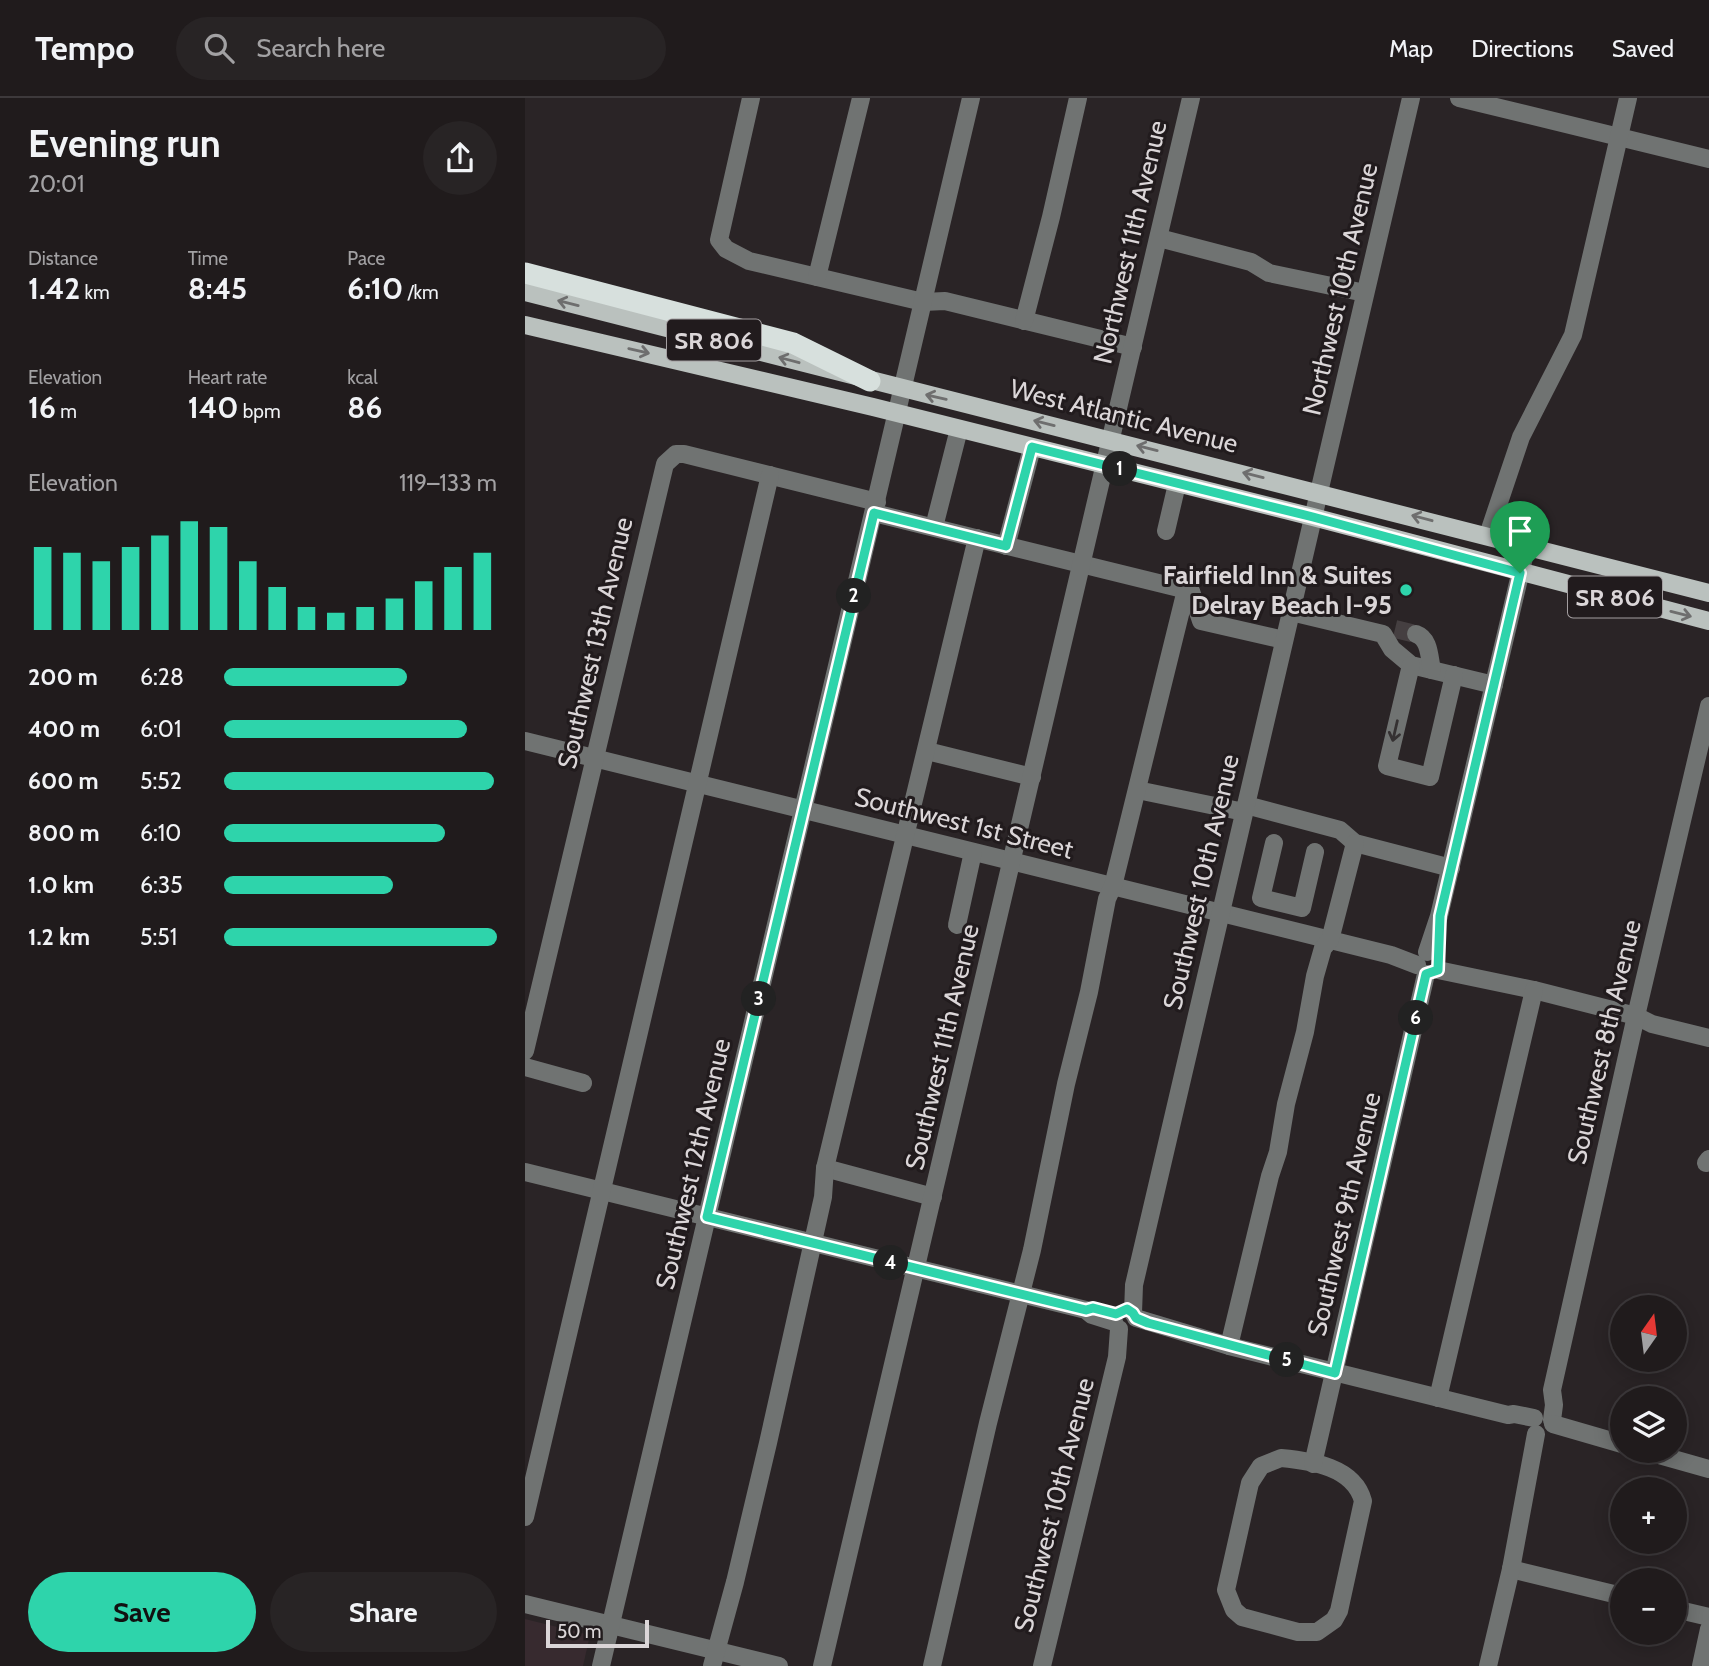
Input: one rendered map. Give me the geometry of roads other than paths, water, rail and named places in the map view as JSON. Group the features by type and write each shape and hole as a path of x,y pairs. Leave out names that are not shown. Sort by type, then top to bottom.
{"highway":[{"path":"525,258 556,273 634,301"},
{"path":"525,273 793,344 870,381"}],"main road":[{"name":"West Atlantic Avenue","path":"525,292 870,381 1319,491 1709,593"},
{"name":"West Atlantic Avenue","path":"525,324 1313,517 1709,621"}],"street":[{"path":"751,98 719,240 726,250 749,261 923,302 945,301 1133,347"},
{"path":"817,277 861,98"},
{"name":"Southwest 12th Avenue","path":"601,1666 971,98"},
{"path":"1024,321 1078,98"},
{"name":"Northwest 11th Avenue","path":"1111,439 1191,98"},
{"name":"Northwest 10th Avenue","path":"1319,491 1411,98"},
{"path":"1459,98 1709,159"},
{"path":"1488,535 1521,437 1573,335 1628,98"},
{"path":"1159,238 1251,261 1269,273 1366,293"},
{"path":"934,527 959,429"},
{"name":"Southwest 11th Avenue","path":"822,1666 1111,439"},
{"path":"1006,546 1032,447"},
{"name":"Southwest 13th Avenue","path":"525,1051 665,464 676,454 770,475 934,527 1186,590"},
{"path":"525,1517 770,475"},
{"path":"1167,531 1177,484"},
{"name":"Southwest 10th Avenue","path":"1042,1666 1134,1285 1319,491"},
{"path":"714,1658 768,1443 823,1197 825,1168 977,538"},
{"name":"Southwest 9th Avenue","path":"1313,1464 1527,545"},
{"path":"932,1666 1032,1250 1107,899 1113,886 1186,590 1191,591 1201,621 1284,640"},
{"path":"1291,612 1389,632 1392,649 1411,665 1494,685"},
{"path":"1416,634 1422,636 1426,643 1432,670"},
{"path":"1411,665 1387,766 1430,777 1454,676"},
{"name":"Southwest 8th Avenue","path":"1488,1666 1532,1466 1545,1446 1543,1426 1554,1405 1552,1390 1709,706"},
{"name":"Southwest 1st Street","path":"525,741 1391,955 1464,968 1483,980 1636,1016 1652,1024 1709,1038"},
{"path":"927,751 1032,777"},
{"path":"1147,792 1245,809 1340,830 1355,844 1451,868"},
{"path":"1274,843 1261,898 1302,908 1315,852"},
{"path":"1230,1346 1278,1152 1315,976 1323,948 1330,940 1355,844"},
{"path":"957,925 973,852"},
{"path":"1277,927 1282,903"},
{"path":"1437,1398 1534,990"},
{"path":"525,1067 583,1083"},
{"path":"825,1168 933,1197"},
{"path":"525,1172 1086,1310 1092,1315 1125,1320 1153,1331 1166,1328 1508,1415 1512,1419 1543,1426 1579,1440 1591,1435 1610,1441"},
{"path":"1281,1458 1313,1464 1347,1475 1355,1482 1363,1501 1339,1611 1326,1628 1317,1632 1298,1632 1242,1617 1229,1601 1227,1580 1249,1483 1261,1466 1281,1458"},
{"path":"1687,1463 1709,1469"},
{"path":"1511,1569 1610,1593"},
{"path":"525,1604 611,1625 714,1658 779,1666"},
{"path":"1687,1612 1709,1617"},
{"path":"1701,1666 1709,1629"}],"tunnel":[{"path":"1395,629 1416,634"}],"place":[{"name":"Fairfield Inn & Suites Delray Beach I-95","path":"1406,590"}]}
